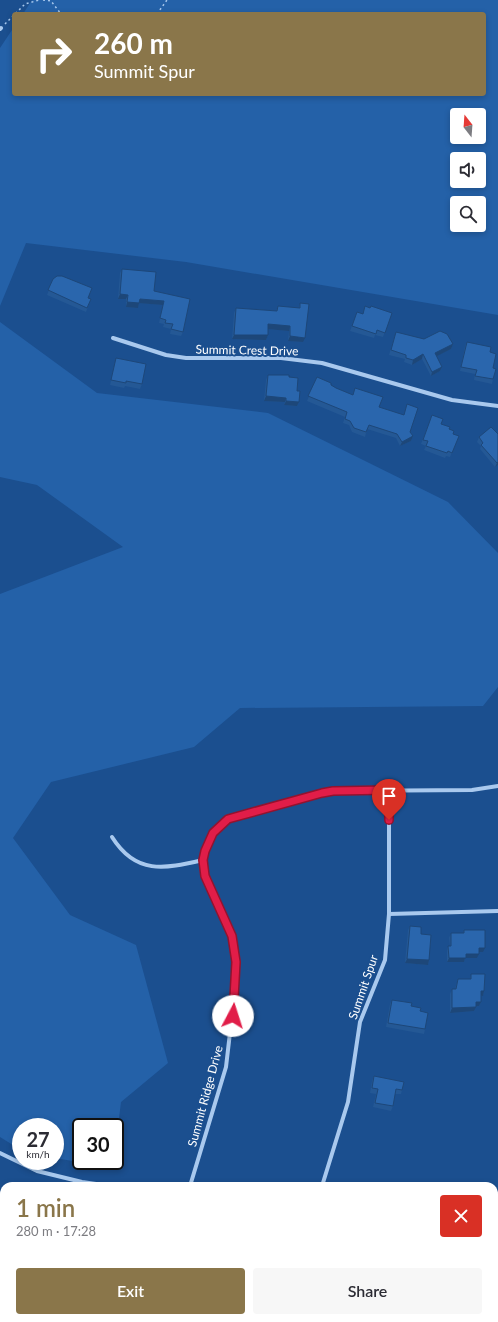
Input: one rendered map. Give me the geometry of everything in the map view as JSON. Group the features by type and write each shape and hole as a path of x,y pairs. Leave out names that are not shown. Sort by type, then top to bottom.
{"street":[{"name":"Summit Crest Drive","path":"113,338 166,355 186,358 281,358 322,363 452,400 498,406"},
{"name":"Summit Ridge Drive","path":"191,1182 226,1067 236,990 236,962 232,936 205,876 203,860 205,851 213,833 228,819 248,812 333,791 472,790 498,786"},
{"name":"Summit Spur","path":"323,1182 348,1102 360,1022 385,960 389,914 389,790"},
{"path":"112,837 128,857 147,867 168,867 203,860"},
{"path":"389,914 498,911"},
{"path":"0,1153 37,1171 82,1182"}],"path":[{"path":"17,12 25,4 39,0"},
{"path":"43,0 51,1 59,12"},
{"path":"158,12 167,0"},
{"path":"1,29 12,18"}],"shaded area":[{"path":"32,0 498,0 498,315 186,262 26,243 0,306 0,48 12,30 12,96 486,96 486,12 24,12"},
{"path":"0,322 97,393 268,413 448,502 498,553 498,687 483,706 240,708 194,747 51,782 13,838 70,915 136,945 168,1063 121,1102 119,1118 72,1118 72,1161 64,1160 64,1118 12,1118 12,1144 0,1137 0,594 123,547 37,485 0,477"}],"building":[{"path":"122,269 156,272 154,291 190,299 183,332 171,329 173,324 165,323 166,320 160,318 164,301 140,299 139,303 127,302 128,295 120,294"},
{"path":"57,276 62,276 92,288 88,298 91,299 87,308 48,290 53,279"},
{"path":"300,303 309,304 305,338 290,336 290,326 268,324 268,335 234,335 236,308 277,311 278,306 300,308"},
{"path":"365,306 370,308 371,306 392,313 385,333 377,330 376,334 352,326 357,312 363,314"},
{"path":"440,331 447,334 453,344 435,353 442,367 432,372 423,354 413,360 406,358 406,355 391,350 396,332 424,339"},
{"path":"467,342 491,347 490,352 496,354 493,368 496,369 493,379 475,376 477,370 461,367"},
{"path":"116,358 146,364 142,384 111,380"},
{"path":"268,375 289,375 289,377 298,378 297,391 300,391 299,402 286,401 286,398 266,396"},
{"path":"317,377 331,383 331,385 336,388 353,395 355,388 383,397 379,407 404,415 407,404 418,408 410,432 413,436 402,442 397,434 369,425 366,432 354,428 350,421 345,419 347,412 308,396"},
{"path":"432,415 443,419 441,424 450,427 449,429 454,431 453,434 459,436 452,453 448,451 447,453 426,446 428,441 423,440"},
{"path":"491,427 498,434 497,463 481,445 483,443 479,437"},
{"path":"410,926 421,927 421,934 431,935 429,960 407,959"},
{"path":"464,930 485,930 485,948 479,948 479,954 466,954 466,958 449,958 448,946 451,946 451,933 464,933"},
{"path":"471,974 485,974 484,991 481,991 481,1002 476,1002 476,1007 452,1008 452,989 456,989 458,979 471,979"},
{"path":"392,1000 412,1003 411,1006 421,1008 420,1011 428,1013 425,1029 388,1023"},
{"path":"374,1076 404,1082 402,1090 396,1089 393,1106 375,1103 378,1089 372,1088"}],"route":[{"path":"233,1016 236,990 236,962 232,936 205,876 203,860 205,851 213,833 228,819 248,812 333,791 389,790 389,820"}]}
